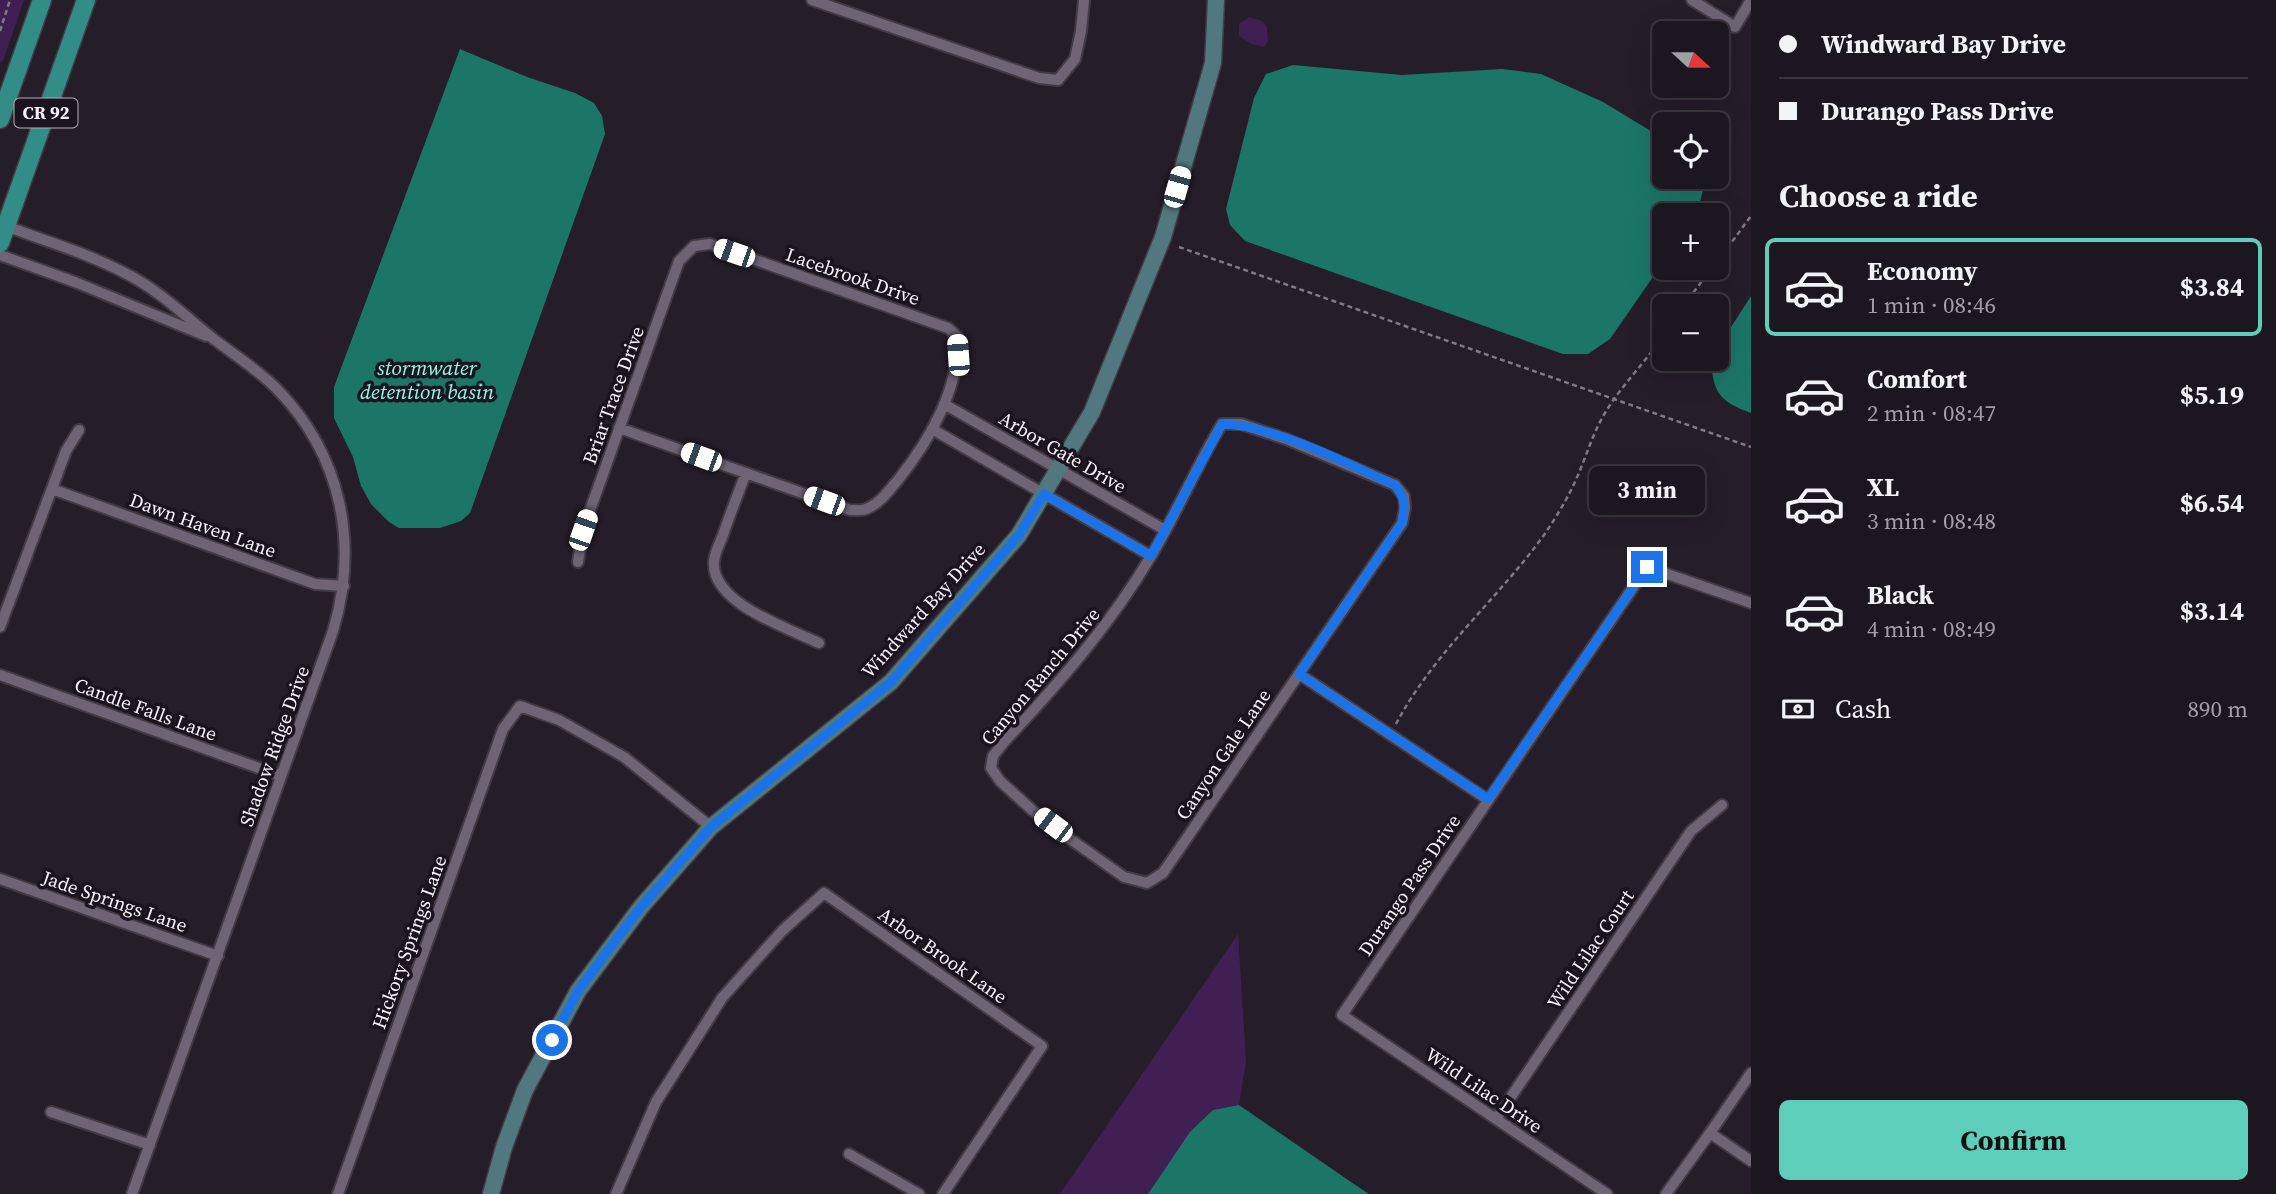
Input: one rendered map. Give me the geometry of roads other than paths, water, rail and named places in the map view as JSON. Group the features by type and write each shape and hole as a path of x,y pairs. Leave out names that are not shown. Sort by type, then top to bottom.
{"main road":[{"name":"CR 92","path":"0,119 42,0"},
{"name":"CR 92","path":"2,231 86,0"}],"street":[{"path":"812,0 1039,78 1058,80 1075,59 1084,0"},
{"name":"Windward Bay Drive","path":"491,1194 504,1147 525,1090 578,991 641,907 711,827 891,682 1019,535 1044,494 1093,412 1163,237 1213,63 1216,0"},
{"path":"1692,0 1735,27 1751,0"},
{"name":"Shadow Ridge Drive","path":"2,231 126,273 172,303 215,340 246,362 275,387 298,414 317,444 333,478 343,519 346,550 344,586 333,631 132,1194"},
{"name":"Lacebrook Drive","path":"694,246 710,244 948,328 957,336 958,355 944,404"},
{"name":"Briar Trace Drive","path":"578,562 583,530 679,261 694,246"},
{"name":"Shadow Ridge Drive","path":"0,255 75,282 215,340"},
{"path":"620,428 850,510 865,510 884,497 909,465 944,404"},
{"name":"Arbor Gate Drive","path":"944,404 1165,530"},
{"name":"Canyon Gale Lane","path":"1147,883 1163,873 1402,523 1405,508 1404,496 1395,485 1330,456 1241,424 1222,424"},
{"name":"Canyon Ranch Drive","path":"1147,883 1124,877 1073,841 1024,803 1000,781 991,768 993,756 1090,646 1122,602 1151,556 1222,424"},
{"path":"932,429 1151,556"},
{"path":"0,627 66,451 79,430"},
{"path":"746,473 714,558 714,574 729,596 757,614 820,643"},
{"name":"Dawn Haven Lane","path":"52,489 315,584 344,586"},
{"name":"Durango Pass Drive","path":"1342,1015 1647,567 1751,603"},
{"path":"1299,674 1488,799"},
{"name":"Candle Falls Lane","path":"0,675 281,776"},
{"name":"Hickory Springs Lane","path":"338,1194 503,729 520,706 559,720 624,757 711,827"},
{"name":"Wild Lilac Court","path":"1496,1119 1691,831 1722,805"},
{"name":"Jade Springs Lane","path":"0,879 218,956"},
{"name":"Arbor Brook Lane","path":"615,1194 656,1102 722,998 782,931 824,893 1042,1046 943,1194"},
{"name":"Wild Lilac Drive","path":"1342,1015 1607,1194"},
{"path":"1666,1194 1751,1073"},
{"path":"51,1112 150,1144"},
{"path":"1710,1133 1751,1161"},
{"path":"849,1154 919,1194"}],"water":[{"name":"stormwater detention basin","path":"460,49 527,77 575,93 594,103 602,116 605,134 470,513 461,521 440,528 399,528 371,504 361,486 353,457 334,418 334,387"},
{"path":"1293,65 1402,75 1502,69 1541,74 1603,102 1652,132 1652,189 1703,189 1700,203 1652,203 1652,278 1610,339 1588,354 1563,354 1245,241 1230,225 1226,209 1254,98 1266,74"},
{"path":"1751,296 1751,413 1725,400 1716,388 1713,371 1729,371 1729,330"},
{"path":"1239,1105 1369,1194 1148,1194 1190,1132 1213,1110"}]}
